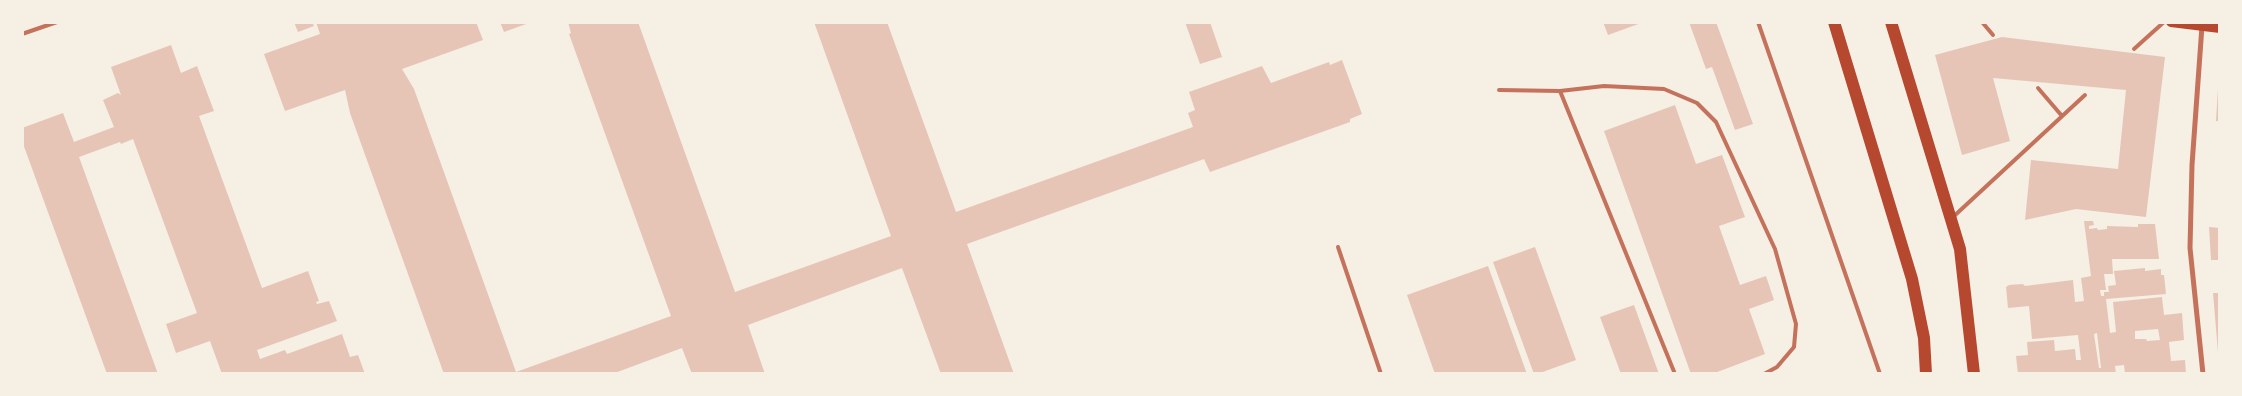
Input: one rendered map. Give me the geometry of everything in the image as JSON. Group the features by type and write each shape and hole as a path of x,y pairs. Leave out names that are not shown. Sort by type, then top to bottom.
{"main road":[{"path":"1834,22 1912,279 1924,338 1926,374"},
{"path":"1891,22 1960,249 1974,374"},
{"path":"2171,22 2220,28"}],"street":[{"path":"2202,26 2192,165 2190,248 2202,374"}],"lane":[{"path":"22,34 57,22"},
{"path":"1758,22 1880,374"},
{"path":"1982,22 1993,35"},
{"path":"2134,49 2164,22"},
{"path":"1499,90 1560,91 1604,86 1664,89 1697,103 1716,122 1775,249 1796,324 1794,347 1777,367 1764,374"},
{"path":"2038,88 2062,116"},
{"path":"1560,91 1674,374"},
{"path":"1951,218 2085,95"},
{"path":"1338,247 1381,374"}],"building":[{"path":"294,22 312,22 314,26 298,32"},
{"path":"316,22 476,22 483,40 402,69 414,89 516,372 671,316 569,34 571,33 568,22 638,22 735,292 891,236 814,22 887,22 956,212 1193,127 1188,113 1195,110 1189,92 1262,66 1271,83 1329,62 1330,65 1342,60 1362,114 1350,119 1350,122 1210,172 1204,159 967,244 1014,374 941,374 902,268 748,325 765,374 692,374 682,348 612,374 444,374 350,113 345,90 285,111 264,54 320,34"},
{"path":"500,22 529,22 529,23 504,32"},
{"path":"1185,22 1210,22 1222,57 1200,64"},
{"path":"1603,22 1641,22 1641,23 1608,35"},
{"path":"1689,22 1716,22 1753,124 1735,130 1712,67 1706,69"},
{"path":"2002,37 2165,57 2146,217 2076,209 2025,220 2031,160 2118,169 2126,90 1993,78 2010,141 1962,155 1935,55"},
{"path":"171,45 181,73 197,66 214,111 199,116 262,288 308,271 319,301 316,302 317,304 329,301 337,321 257,350 260,359 285,350 287,354 342,334 350,357 358,355 365,374 222,374 210,341 176,353 166,324 197,313 133,139 79,157 158,374 107,374 22,141 22,128 63,113 74,142 114,127 103,100 118,93 121,95 111,67"},
{"path":"2218,88 2220,88 2220,121 2216,121"},
{"path":"1675,105 1696,164 1722,155 1745,217 1719,226 1740,285 1766,276 1774,300 1749,309 1765,354 1712,374 1691,374 1604,131"},
{"path":"2084,221 2093,221 2094,225 2089,226 2089,229 2097,228 2098,230 2107,229 2107,226 2138,227 2138,224 2155,224 2159,259 2112,259 2113,274 2104,274 2106,290 2100,290 2101,296 2104,296 2104,292 2109,292 2108,286 2116,285 2114,271 2145,268 2145,271 2161,269 2161,275 2164,275 2166,294 2106,299 2110,333 2116,332 2113,302 2162,297 2164,315 2182,313 2184,340 2169,342 2171,361 2185,360 2186,374 2125,374 2124,365 2115,366 2116,374 2018,374 2016,356 2028,355 2027,342 2054,340 2055,351 2075,349 2076,360 2081,360 2078,335 2032,339 2029,306 2008,308 2006,287 2009,285 2023,284 2025,286 2073,280 2075,302 2084,301 2081,278 2091,276","holes":["2158,329 2160,340 2147,341 2146,339 2135,339 2135,331","2097,333 2101,368 2099,368 2094,334"]},
{"path":"2209,227 2220,228 2220,260 2211,260"},
{"path":"1535,247 1576,360 1537,374 1534,374 1493,262"},
{"path":"1488,266 1527,374 1435,374 1407,295"},
{"path":"2213,293 2220,293 2220,352 2218,352"},
{"path":"1634,305 1659,374 1621,374 1600,317"}]}
